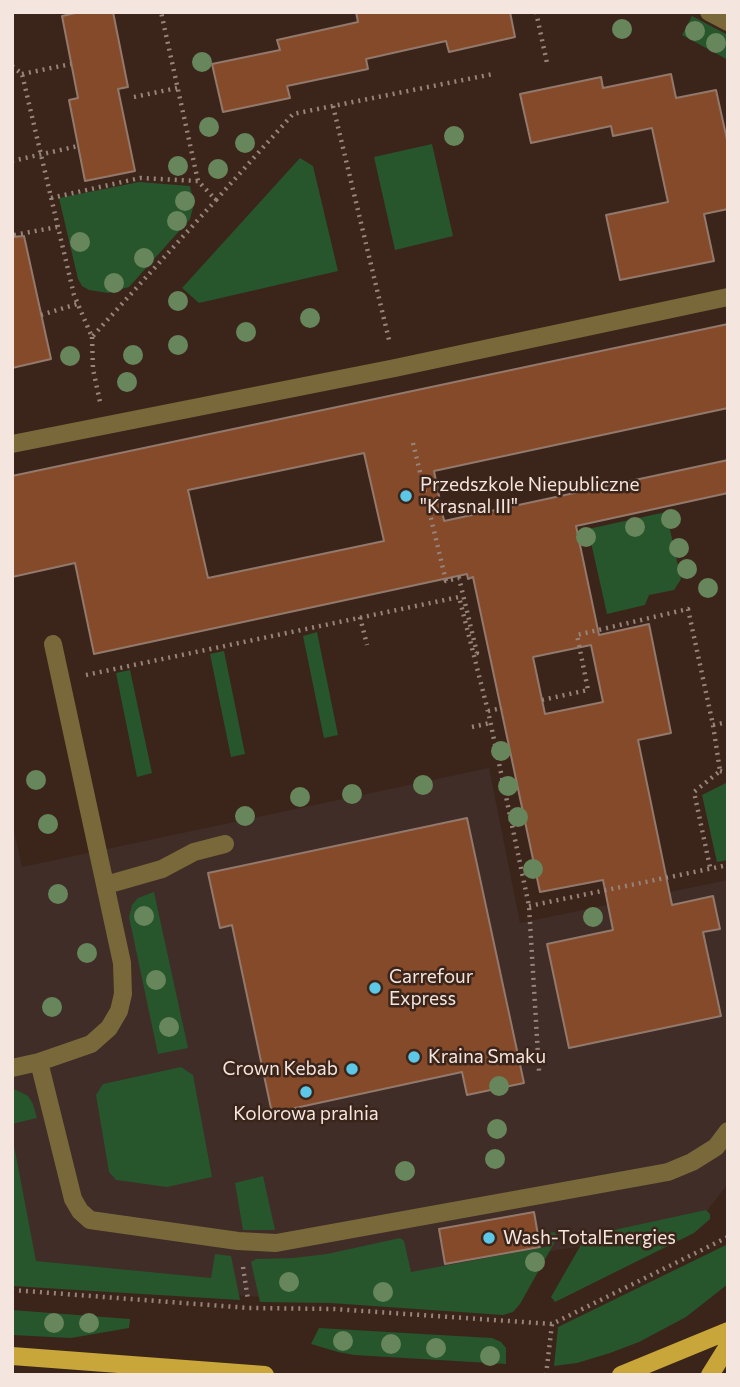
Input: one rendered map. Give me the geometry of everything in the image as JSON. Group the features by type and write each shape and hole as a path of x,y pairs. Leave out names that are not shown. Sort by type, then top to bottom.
{"main road":[{"path":"621,1375 728,1331"},
{"path":"710,1375 728,1346"},
{"path":"12,1356 265,1375"}],"street":[{"path":"709,12 728,22"},
{"path":"12,444 395,368 728,297"},
{"path":"12,1068 39,1062 91,1044 109,1028 123,994 122,963 53,644"},
{"path":"106,885 162,869 194,852 225,844"},
{"path":"39,1062 73,1199 90,1220 238,1241 276,1243 668,1172 692,1162 716,1147 728,1131"}],"path":[{"path":"161,12 198,181 216,200"},
{"path":"536,12 547,63"},
{"path":"22,74 71,64"},
{"path":"12,66 22,74 77,304 92,337 93,369 105,425"},
{"path":"92,337 293,114 493,74"},
{"path":"134,97 177,88"},
{"path":"333,106 395,368"},
{"path":"12,161 78,146"},
{"path":"50,198 141,178 198,181"},
{"path":"14,235 57,227"},
{"path":"41,315 77,304"},
{"path":"413,443 446,581 459,578 477,653 472,654"},
{"path":"61,680 459,597 488,711 529,906 539,1071"},
{"path":"542,700 588,690 577,635 688,609 720,771"},
{"path":"360,617 367,645"},
{"path":"488,711 502,708"},
{"path":"713,725 728,722"},
{"path":"472,727 490,723"},
{"path":"720,771 728,773"},
{"path":"710,867 694,792 720,771"},
{"path":"529,906 728,864"},
{"path":"12,1290 249,1308 334,1309 552,1324 728,1237"},
{"path":"241,1258 248,1300"},
{"path":"545,1375 552,1324"}],"shaded area":[{"path":"489,768 520,923 728,880 728,1184 694,1227 274,1298 29,1280 12,1208 12,822 22,867"}],"green space":[{"path":"692,16 728,35 728,60 682,35"},
{"path":"432,144 453,236 395,250 374,157"},
{"path":"300,158 313,166 338,271 199,303 182,288"},
{"path":"139,182 190,186 194,204 190,219 129,287 108,293 89,290 82,286 78,279 59,198"},
{"path":"666,512 681,579 674,590 649,595 645,605 607,614 588,529"},
{"path":"317,632 338,735 324,738 303,636"},
{"path":"224,651 245,754 231,757 210,654"},
{"path":"130,670 152,773 137,777 116,673"},
{"path":"728,782 728,860 717,862 702,795"},
{"path":"154,892 188,1048 158,1054 129,917 132,905 138,898"},
{"path":"181,1067 193,1075 212,1177 167,1187 116,1180 109,1172 96,1095 103,1084"},
{"path":"12,1088 28,1096 37,1118 12,1124"},
{"path":"12,1135 36,1261 211,1278 215,1254 231,1256 240,1300 12,1286"},
{"path":"263,1176 275,1230 243,1230 235,1183"},
{"path":"706,1210 710,1219 694,1233 555,1302 551,1297 586,1236"},
{"path":"555,1232 557,1238 520,1304 513,1312 503,1315 330,1303 260,1302 251,1262 256,1259 327,1254 400,1238 404,1241 411,1272 550,1246 548,1233"},
{"path":"728,1244 728,1284 686,1317 639,1342 610,1353 577,1363 554,1366 558,1327"},
{"path":"12,1310 130,1319 129,1328 71,1338 12,1335"},
{"path":"319,1328 492,1338 506,1348 506,1364 338,1352 311,1344"}],"building":[{"path":"80,12 113,12 128,87 118,89 135,171 85,181 69,100 78,98 62,16"},
{"path":"356,12 510,12 515,37 449,52 446,41 366,59 368,69 287,86 290,98 223,112 212,64 280,50 277,40 358,22"},
{"path":"671,74 676,98 716,90 728,144 728,209 704,214 714,261 620,280 606,215 668,202 652,128 613,136 611,126 531,143 520,94 601,77 603,88"},
{"path":"24,236 51,359 12,368 12,237"},
{"path":"728,324 728,408 434,471 444,521 728,460 728,493 576,526 599,635 649,624 671,733 638,740 672,905 713,896 720,929 703,932 721,1016 569,1048 547,944 613,930 603,880 540,892 473,577 468,579 467,574 94,654 75,563 12,577 12,476","holes":["364,453 384,541 208,578 188,490","591,645 603,702 545,714 533,657"]},
{"name":"Carrefour Express","path":"467,818 524,1083 467,1095 462,1072 272,1113 232,925 220,928 208,873"},
{"name":"Wash-TotalEnergies","path":"534,1212 540,1247 445,1264 439,1229"}],"place":[{"name":"Przedszkole Niepubliczne \"Krasnal III\"","path":"406,496"},
{"name":"Carrefour Express","path":"375,988"},
{"name":"Kraina Smaku","path":"414,1057"},
{"name":"Crown Kebab","path":"352,1069"},
{"name":"Kolorowa pralnia","path":"306,1092"},
{"name":"Wash-TotalEnergies","path":"489,1238"}]}
